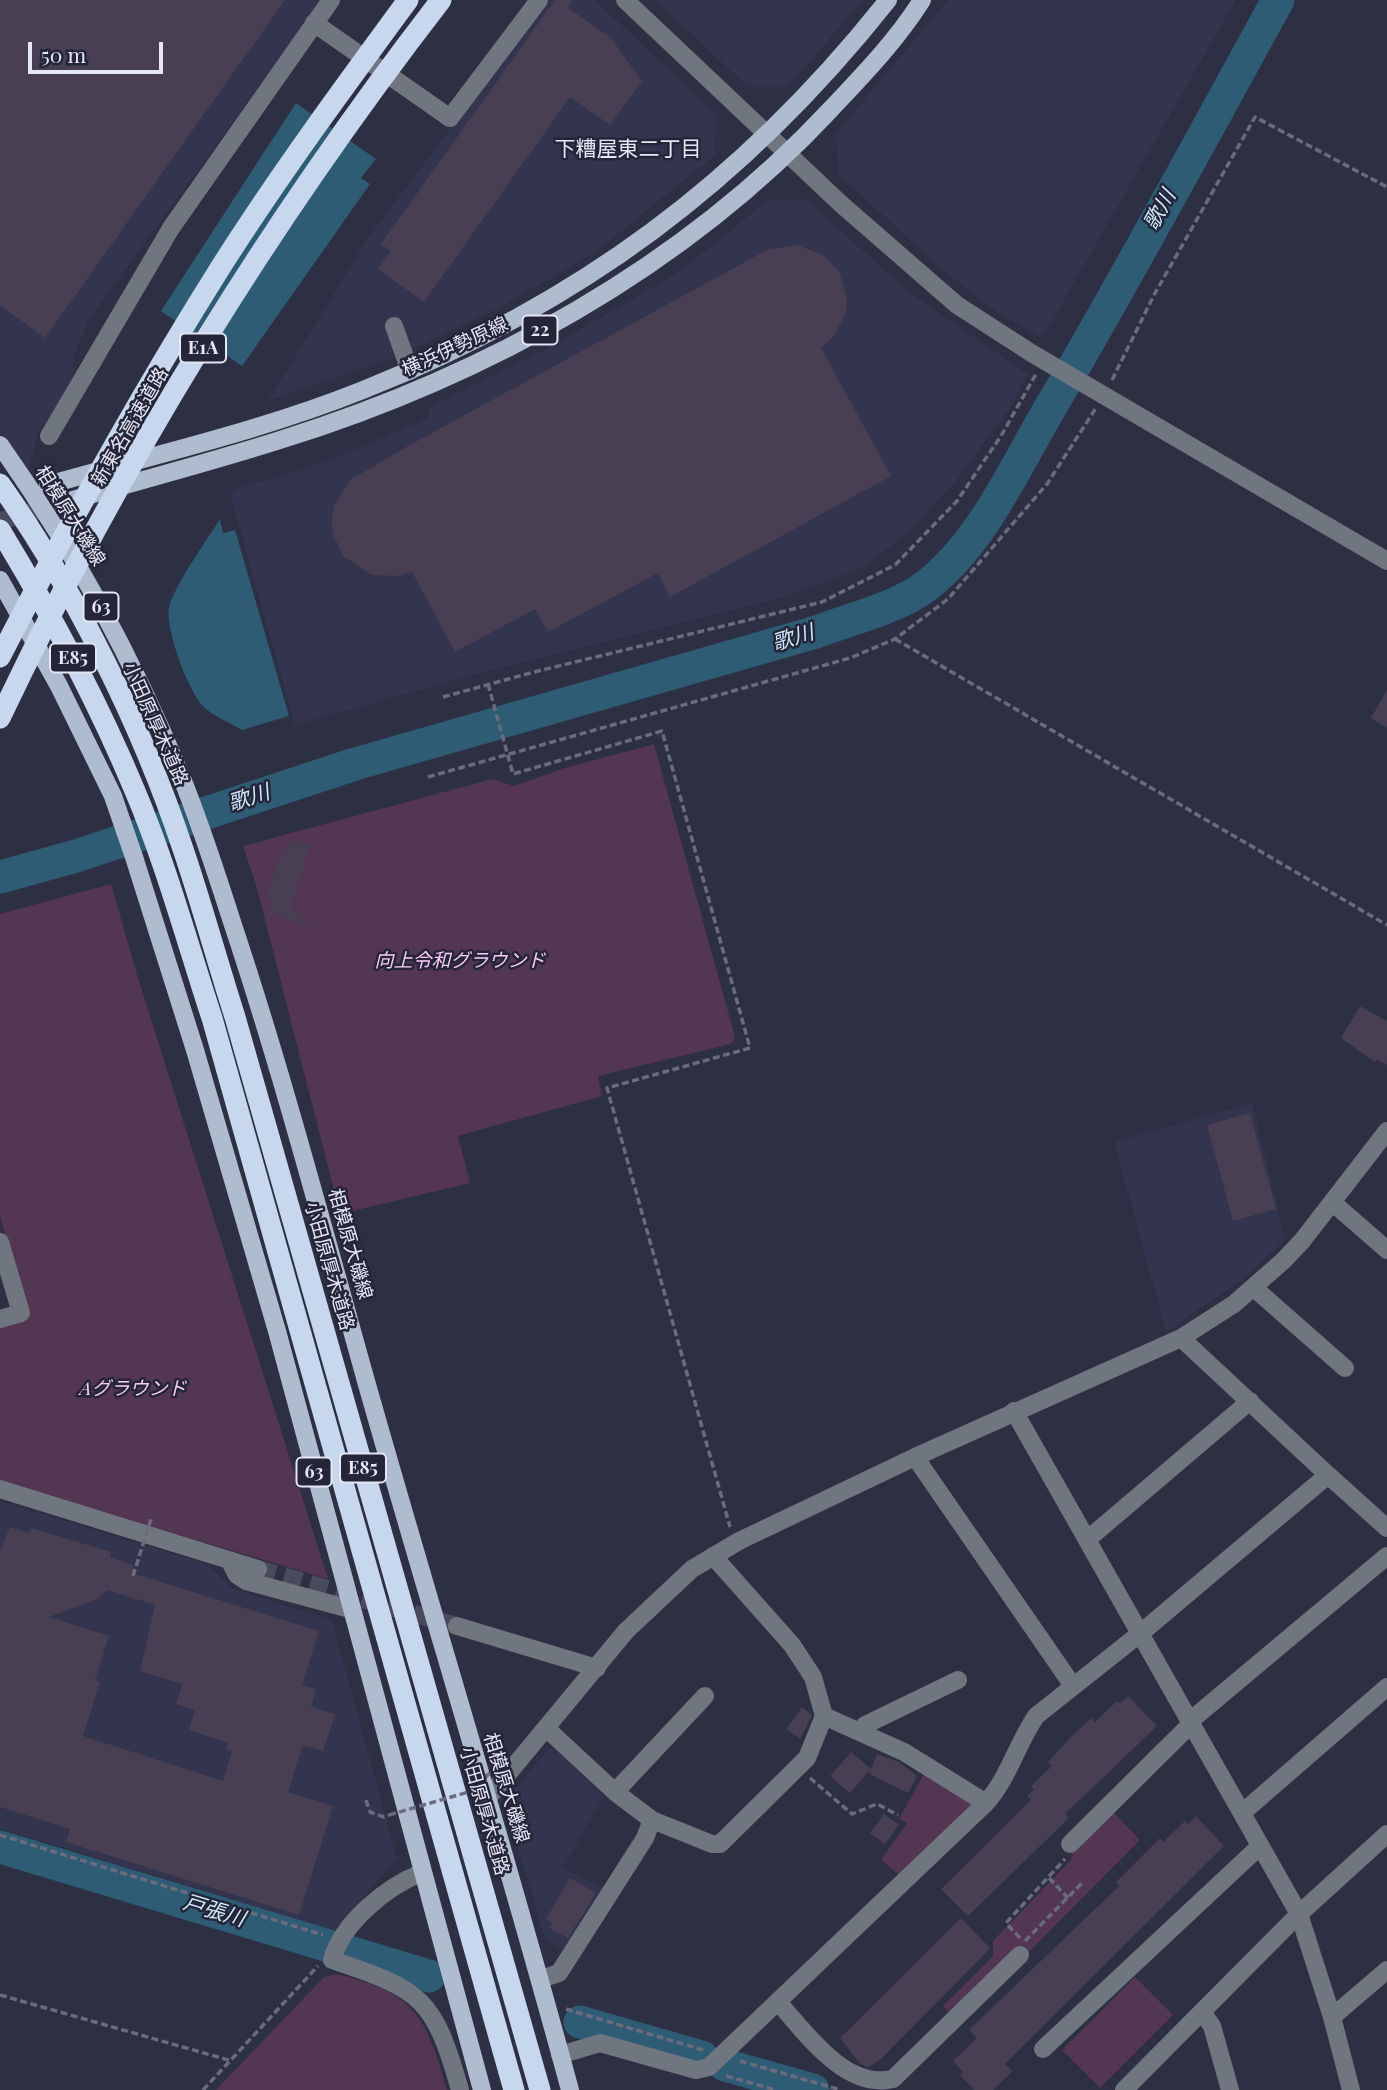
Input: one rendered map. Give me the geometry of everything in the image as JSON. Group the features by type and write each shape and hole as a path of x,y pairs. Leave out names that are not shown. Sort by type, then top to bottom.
{"highway":[{"name":"新東名高速道路","path":"0,657 123,427 223,263 316,125 408,0"},
{"name":"新東名高速道路","path":"0,718 74,573 154,427 294,208 441,0"},
{"name":"小田原厚木道路","path":"0,484 59,577 111,676 183,848 234,1017 540,2090"},
{"name":"E85","path":"0,530 43,600 93,696 136,792 159,854 215,1032 514,2090"}],"main road":[{"name":"横浜伊勢原線","path":"48,485 278,420 410,371 522,315 596,272 728,173 851,47 888,0"},
{"name":"横浜伊勢原線","path":"62,503 282,440 465,369 636,274 710,220 788,154 871,66 922,0"},
{"name":"相模原大磯線","path":"0,445 54,524 118,638 182,779 206,843 264,1018 435,1626 541,1979 570,2090"},
{"name":"63","path":"0,580 59,686 113,796 134,857 195,1049 277,1331 421,1873 482,2090"}],"street":[{"path":"49,436 171,228 331,0"},
{"path":"314,23 450,118 539,0"},
{"path":"625,0 920,276 957,305 1045,362 1103,393 1387,561"},
{"path":"394,326 410,371"},
{"path":"487,1799 626,1631 660,1597 713,1556 915,1457 1181,1338 1254,1288 1302,1241 1387,1132"},
{"path":"1332,1202 1387,1250"},
{"path":"0,1242 21,1313 0,1319"},
{"path":"1254,1288 1326,1362 1345,1368"},
{"path":"1181,1338 1387,1528"},
{"path":"1088,1539 1250,1401"},
{"path":"1014,1411 1142,1632 1299,1914 1332,2017 1351,2090"},
{"path":"915,1457 1073,1686"},
{"path":"560,2055 600,2043 703,2070 722,2056 986,1803 1002,1785 1024,1734 1036,1716 1142,1632 1328,1475"},
{"path":"0,1489 258,1569"},
{"path":"547,1728 615,1792 652,1820 712,1844 720,1844 754,1799 798,1768 807,1758 824,1716 813,1677 792,1645 713,1556"},
{"path":"1070,1844 1191,1722 1387,1556"},
{"path":"229,1560 237,1575 246,1581 350,1609"},
{"path":"457,1626 597,1668"},
{"path":"861,1731 865,1725 958,1680"},
{"path":"1242,1813 1387,1687"},
{"path":"615,1792 706,1703"},
{"path":"824,1716 904,1752 986,1803"},
{"path":"541,1979 559,1973 645,1838 652,1820"},
{"path":"1124,2090 1299,1914 1387,1834"},
{"path":"1043,2049 1260,1846"},
{"path":"421,1873 391,1890 335,1950 412,1993 430,2012 445,2038 460,2090"},
{"path":"778,2002 840,2070 880,2083 893,2079 1022,1948"},
{"path":"1332,2017 1387,1970"},
{"path":"1203,2012 1212,2025 1230,2090"}],"path":[{"path":"428,777 850,658 895,639 948,598 1047,484 1103,393 1154,295 1255,117 1387,187"},
{"path":"443,697 822,602 895,565 957,501 1001,436 1045,362"},
{"path":"895,639 1387,925"},
{"path":"488,684 513,774 662,731 750,1048 607,1088 730,1530 737,1542"},
{"path":"133,1576 151,1519"},
{"path":"366,1800 369,1812 384,1817 472,1791 507,1755"},
{"path":"798,1768 852,1814 877,1804 898,1815"},
{"path":"390,1815 393,1827"},
{"path":"0,1835 335,1950"},
{"path":"1070,1844 1064,1862 1006,1923 1022,1948 1083,1882"},
{"path":"1049,1878 1068,1898"},
{"path":"203,2090 335,1950"},
{"path":"0,1995 232,2061"},
{"path":"547,2004 841,2090"},
{"path":"703,2070 776,2090"}],"shaded area":[{"path":"0,0 322,0 87,322 74,357 73,376 52,417 39,429 29,469 0,432"},
{"path":"547,0 595,0 716,114 715,155 597,251 501,307 400,356 268,401 368,238"},
{"path":"655,0 863,0 788,87 753,87 747,86"},
{"path":"948,0 1236,0 1042,339 987,305 942,269 838,174 836,133"},
{"path":"296,103 376,159 361,178 370,184 242,366 161,311"},
{"path":"768,199 807,200 911,294 1028,374 1013,404 952,486 906,534 862,568 787,596 495,669 295,725 230,494 235,489 298,471 361,447 430,417 428,408 537,354 664,281 710,248"},
{"path":"220,519 223,533 235,530 289,716 242,730 209,711 199,701 174,645 169,618 169,608 177,588"},
{"path":"1252,1103 1284,1234 1283,1242 1243,1279 1166,1332 1114,1142"},
{"path":"0,1501 209,1565 231,1588 332,1620 397,1859 334,1931 0,1828"},
{"path":"549,1748 555,1749 604,1796 563,1868 605,1888 566,1952 546,1942 504,1802"}],"green space":[{"name":"向上令和グラウンド","path":"654,744 735,1037 731,1044 598,1076 602,1096 458,1136 470,1183 340,1214 257,888 243,846 492,779 514,786 565,768"},
{"name":"Aグラウンド","path":"111,884 138,978 328,1579 0,1482 0,1324 27,1317 0,1216 0,914"},
{"path":"924,1774 974,1805 901,1876 881,1860 907,1823 899,1819"},
{"path":"1109,1808 1140,1840 959,2022 943,2006 993,1956 993,1941 1071,1860 1073,1844"},
{"path":"336,1974 384,1989 413,2011 432,2043 447,2090 216,2090 324,1977"},
{"path":"1135,1977 1173,2015 1100,2088 1062,2050"}],"building":[{"path":"0,0 285,0 45,338 0,305"},
{"path":"555,0 573,0 568,8 611,38 642,81 610,125 570,97 424,302 378,269 391,251 381,244"},
{"path":"797,245 823,255 840,273 847,300 846,313 833,337 821,348 891,476 670,597 658,573 548,632 535,609 455,652 412,572 397,576 372,575 343,556 333,534 332,520 334,506 350,480 767,250"},
{"path":"1387,690 1387,728 1371,718"},
{"path":"290,840 310,846 291,906 307,925 268,914 271,901 266,900 280,854 285,855"},
{"path":"1360,1006 1387,1021 1387,1065 1377,1059 1375,1062 1341,1038"},
{"path":"1250,1113 1276,1209 1233,1221 1207,1125"},
{"path":"10,1527 30,1533 31,1528 111,1552 110,1557 133,1565 135,1574 319,1631 302,1685 316,1689 311,1707 335,1714 323,1751 303,1745 288,1792 333,1806 299,1915 66,1842 70,1829 0,1807 0,1551","holes":["108,1590 155,1605 140,1671 182,1684 176,1704 195,1710 189,1730 228,1743 226,1749 232,1751 223,1781 83,1736 100,1682 95,1680 109,1636 49,1617 99,1598"]},
{"path":"1128,1696 1157,1726 1065,1814 1069,1818 968,1916 941,1889 1031,1800 1027,1796 1034,1790 1031,1786 1052,1766 1048,1762 1071,1737 1091,1718 1095,1722 1117,1701 1120,1703"},
{"path":"802,1707 812,1715 800,1739 786,1729"},
{"path":"851,1752 871,1769 850,1793 830,1776"},
{"path":"877,1754 899,1762 917,1776 908,1793 869,1774"},
{"path":"884,1814 899,1825 885,1844 870,1833"},
{"path":"1196,1816 1224,1846 1005,2064 1013,2071 993,2090 974,2090 960,2075 963,2072 953,2061 977,2038 969,2030 1119,1886 1116,1882 1160,1838 1163,1842 1185,1821 1188,1824"},
{"path":"570,1878 596,1893 568,1938 549,1928 552,1923 546,1919"},
{"path":"961,1918 990,1948 880,2060 868,2067 860,2064 840,2038"}],"waterway":[{"name":"歌川","path":"0,877 76,856 355,764 813,633 887,607 926,586 964,549 996,504 1278,0"},
{"name":"戸張川","path":"0,1847 429,1976"},
{"name":"戸張川","path":"580,2022 702,2057"},
{"name":"戸張川","path":"725,2065 813,2090"}],"tunnel":[{"path":"0,521 62,503"},
{"path":"258,1569 457,1626"}],"district":[{"name":"下糟屋東二丁目","path":"628,149"}]}
